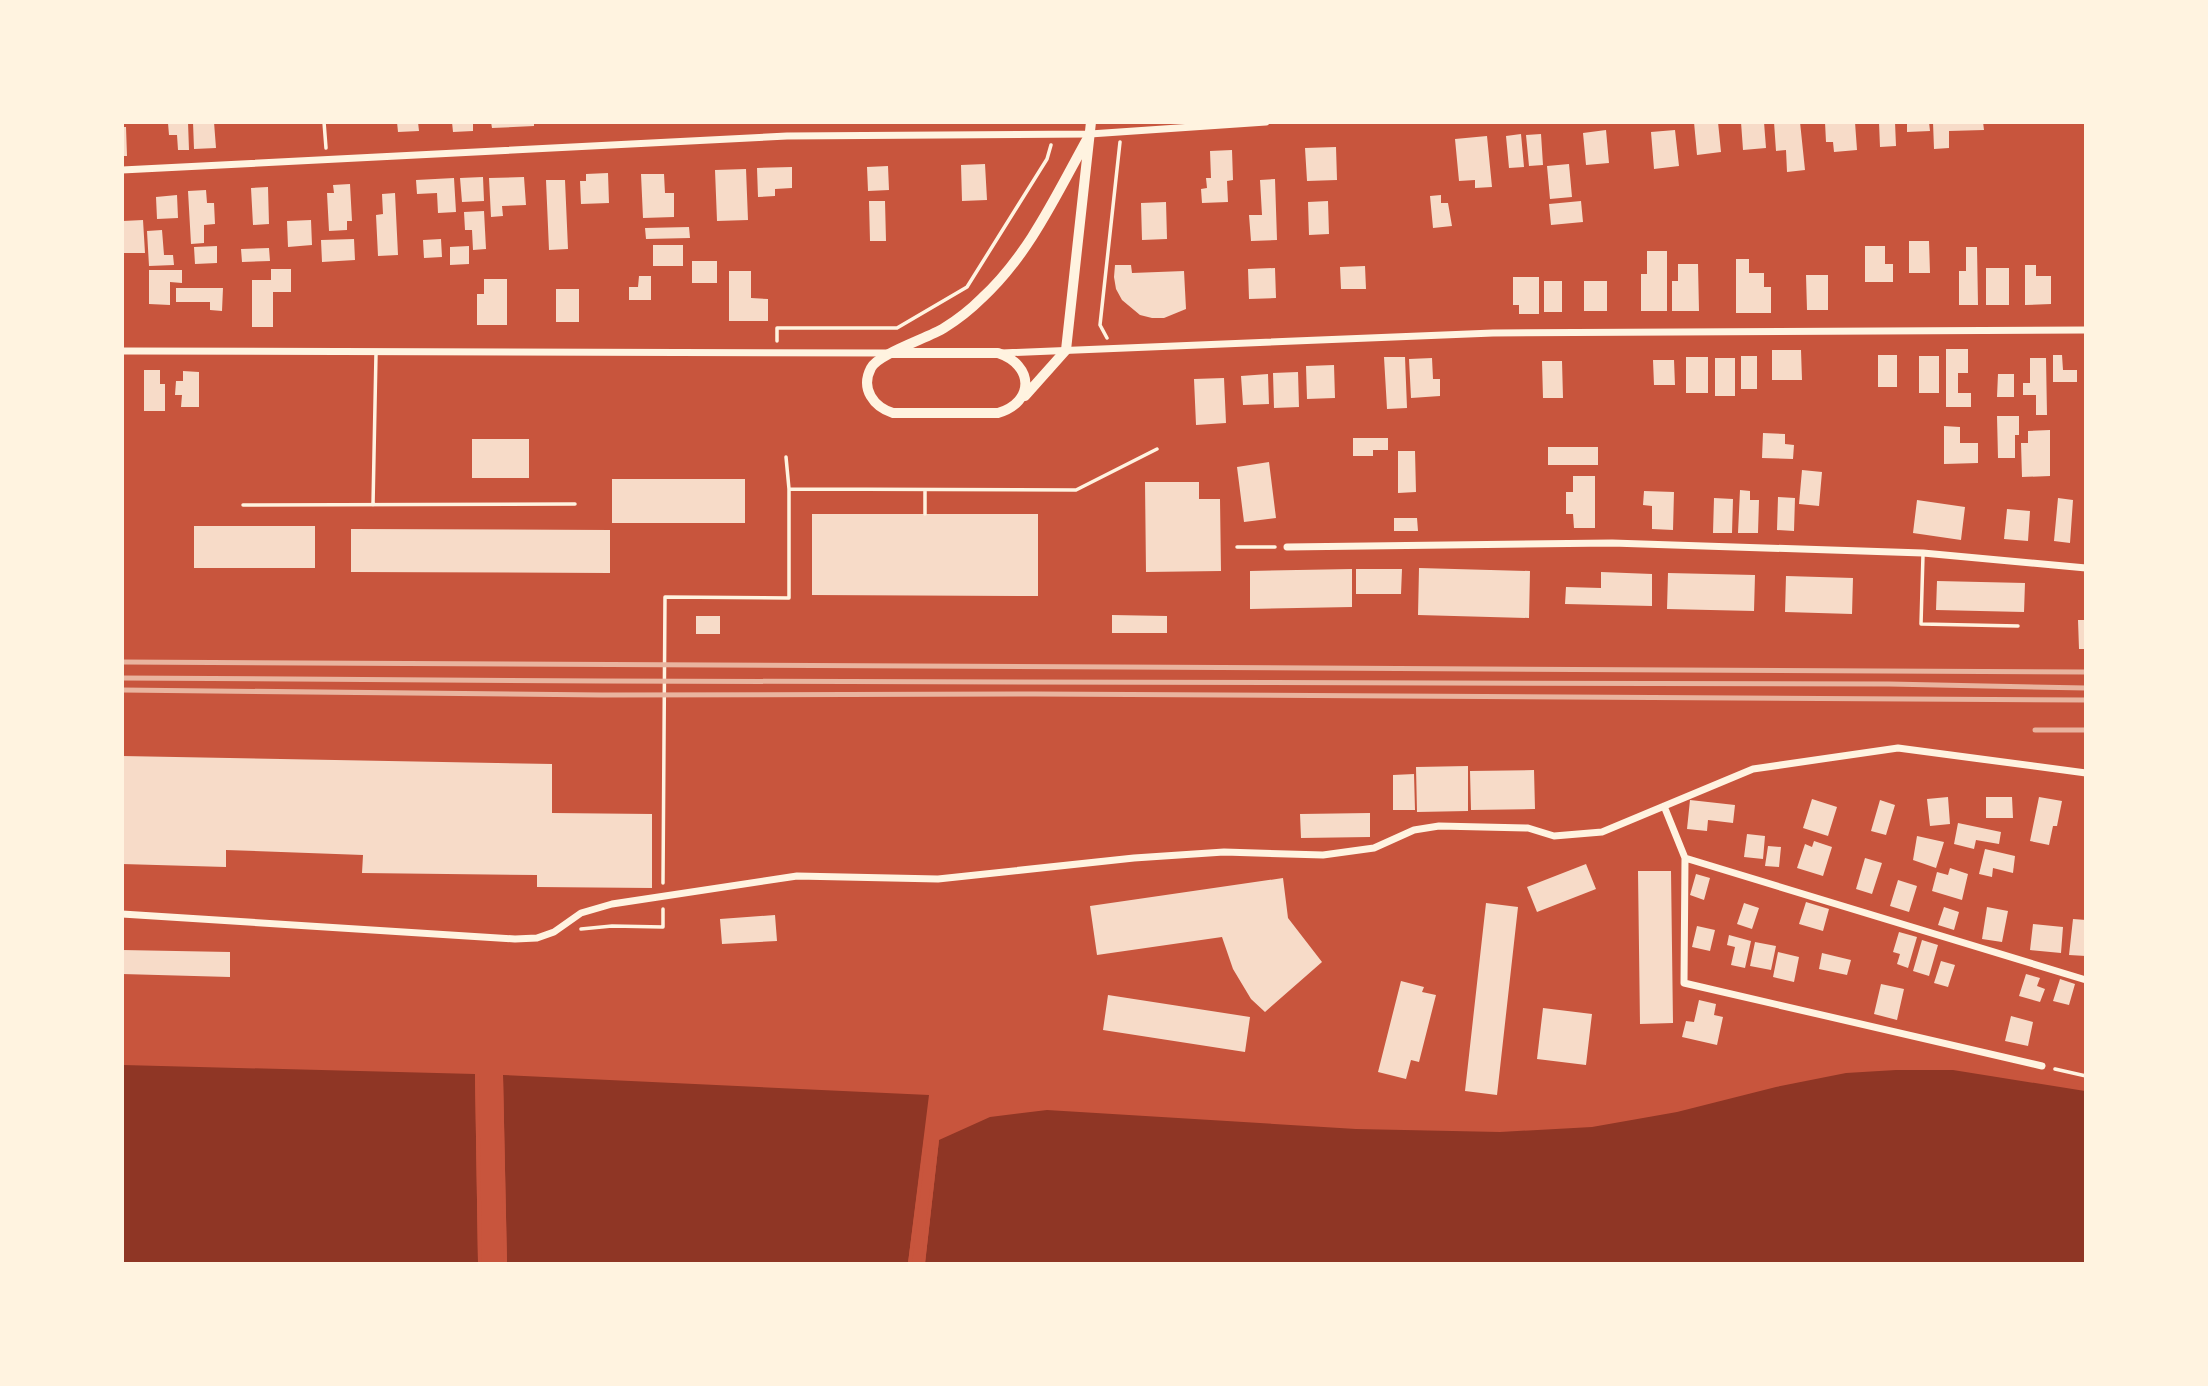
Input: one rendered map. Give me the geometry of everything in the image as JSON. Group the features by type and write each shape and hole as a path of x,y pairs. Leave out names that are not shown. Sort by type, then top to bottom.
{"street":[{"path":"867,353 868,392 874,402 893,413 998,413 1010,410 1020,401 1066,350 1091,122"},
{"path":"122,170 787,136 1090,134 1266,122"},
{"path":"867,379 871,367 881,357 944,327 979,301 1000,281 1019,259 1090,134"},
{"path":"122,351 998,353 1493,333 2085,330"},
{"path":"998,353 1010,357 1020,365 1025,377 1025,390 1020,401"},
{"path":"1287,547 1612,543 1923,553 2085,568"},
{"path":"122,914 515,939 537,938 554,932 581,913 612,904 797,876 938,879 1198,853 1323,855 1374,848 1414,830 1439,826 1528,828 1554,836 1592,834 1753,769 1898,748 2085,773"},
{"path":"1664,806 1685,858 1684,983 2042,1066"},
{"path":"1685,858 2085,980"}],"lane":[{"path":"373,505 376,352"},
{"path":"243,505 575,504"},
{"path":"1923,553 1921,624 2018,626"}],"path":[{"path":"324,122 327,160"},
{"path":"1108,340 1100,325 1121,132"},
{"path":"777,328 897,328 967,287 1047,159"},
{"path":"789,489 1076,490 1157,449"},
{"path":"663,885 665,597 789,597 789,489 786,457"},
{"path":"925,489 925,514"},
{"path":"1237,547 1287,547"},
{"path":"612,926 663,926 663,899"},
{"path":"2042,1066 2085,1076"}],"shaded area":[{"path":"123,1065 475,1074 478,1263 123,1264"},
{"path":"1953,1070 2085,1091 2085,1263 925,1264 939,1140 990,1117 1047,1110 1356,1129 1500,1132 1592,1127 1677,1112 1846,1073"},
{"path":"503,1075 929,1095 908,1263 507,1263"}],"pier":[{"path":"475,1074 479,1074 482,1264 478,1263"},
{"path":"500,1075 503,1075 507,1264 504,1264"},
{"path":"924,1139 927,1139 912,1264 908,1263"},
{"path":"936,1140 939,1140 925,1263 921,1264"}],"building":[{"path":"188,122 189,150 178,150 177,135 169,135 168,123"},
{"path":"193,122 214,122 216,148 194,149"},
{"path":"397,122 418,122 419,131 398,132"},
{"path":"452,122 473,122 473,131 453,132"},
{"path":"491,122 534,122 534,126 492,128"},
{"path":"1694,122 1718,122 1721,152 1697,155"},
{"path":"1741,122 1764,122 1766,148 1743,150"},
{"path":"1774,122 1800,122 1805,170 1787,172 1786,150 1776,151"},
{"path":"1825,122 1855,122 1857,150 1834,152 1833,142 1826,142"},
{"path":"1879,122 1895,122 1896,146 1880,147"},
{"path":"1907,122 1929,122 1930,131 1907,132"},
{"path":"1933,122 1983,122 1984,130 1949,131 1949,148 1934,149"},
{"path":"122,127 126,127 127,156 122,156"},
{"path":"1606,130 1609,163 1586,165 1583,133"},
{"path":"1675,130 1679,166 1654,169 1651,132"},
{"path":"1521,134 1524,167 1509,168 1506,136"},
{"path":"1541,134 1543,165 1529,166 1526,135"},
{"path":"1487,136 1492,187 1475,188 1475,180 1459,181 1455,139"},
{"path":"1336,147 1337,180 1307,181 1305,148"},
{"path":"1232,150 1233,180 1227,181 1228,202 1202,203 1201,189 1207,188 1206,178 1211,178 1210,151"},
{"path":"985,164 987,200 962,201 961,165"},
{"path":"1569,164 1572,197 1550,199 1547,166"},
{"path":"888,166 889,190 868,191 867,167"},
{"path":"792,167 792,188 775,189 775,196 758,197 757,168"},
{"path":"746,169 748,220 717,221 715,170"},
{"path":"608,173 609,203 581,204 580,181 586,181 586,174"},
{"path":"641,174 664,174 665,193 674,193 674,217 643,218"},
{"path":"483,177 484,201 462,202 460,178"},
{"path":"524,177 526,205 502,206 503,216 491,217 489,178"},
{"path":"454,178 456,212 438,213 437,193 417,194 416,180"},
{"path":"1275,179 1277,240 1251,241 1249,215 1262,215 1260,180"},
{"path":"546,180 565,180 568,249 549,250"},
{"path":"350,184 352,221 347,221 347,230 329,231 327,193 334,193 333,185"},
{"path":"268,187 269,224 253,225 251,188"},
{"path":"206,190 207,203 214,203 215,224 204,225 204,243 191,244 188,191"},
{"path":"395,193 398,255 378,256 376,215 383,214 382,194"},
{"path":"177,195 178,218 157,219 156,197"},
{"path":"1441,195 1441,203 1448,203 1452,226 1433,228 1430,196"},
{"path":"869,201 885,201 886,241 870,241"},
{"path":"1328,201 1329,234 1309,235 1308,202"},
{"path":"1581,201 1583,222 1551,225 1549,204"},
{"path":"1166,202 1167,239 1142,240 1141,203"},
{"path":"484,211 486,249 473,250 472,230 465,230 464,212"},
{"path":"143,220 145,253 124,253 123,221"},
{"path":"311,220 312,245 288,247 287,221"},
{"path":"689,227 690,238 646,239 645,228"},
{"path":"162,230 164,255 173,255 174,265 149,266 147,231"},
{"path":"354,239 355,260 322,262 321,240"},
{"path":"441,239 442,257 424,258 423,240"},
{"path":"1909,241 1929,241 1930,273 1909,273"},
{"path":"653,245 683,245 683,266 653,266"},
{"path":"217,246 217,263 195,264 194,247"},
{"path":"469,246 469,264 450,265 450,247"},
{"path":"1865,246 1885,246 1885,264 1893,264 1893,282 1865,282"},
{"path":"1966,247 1977,247 1978,305 1959,305 1959,271 1966,271"},
{"path":"269,248 270,261 242,262 241,249"},
{"path":"1647,251 1667,251 1667,311 1641,311 1641,274 1647,274"},
{"path":"1736,259 1749,259 1749,273 1764,273 1764,287 1771,287 1771,313 1736,313"},
{"path":"692,261 717,261 717,283 692,283"},
{"path":"1678,264 1698,264 1699,311 1672,311 1672,281 1678,281"},
{"path":"1115,265 1131,265 1132,273 1184,271 1186,309 1164,318 1140,315 1122,300 1116,289"},
{"path":"2025,265 2036,265 2036,276 2051,276 2051,304 2025,305"},
{"path":"1365,266 1366,289 1341,289 1340,267"},
{"path":"1275,268 1276,298 1249,299 1248,269"},
{"path":"1986,268 2009,268 2009,305 1986,305"},
{"path":"271,269 291,269 291,292 273,292 273,327 252,327 252,280 271,280"},
{"path":"149,270 182,270 182,283 170,282 170,305 149,304"},
{"path":"729,271 751,271 751,298 768,299 768,321 729,321"},
{"path":"1806,275 1828,275 1828,310 1807,310"},
{"path":"639,276 651,276 651,300 629,300 629,287 638,287"},
{"path":"1513,277 1539,277 1539,314 1519,314 1519,305 1513,305"},
{"path":"484,279 507,279 507,325 477,325 477,294 484,294"},
{"path":"1544,281 1562,281 1562,312 1544,312"},
{"path":"1584,281 1607,281 1607,311 1584,311"},
{"path":"176,288 223,288 222,311 210,310 210,302 176,302"},
{"path":"556,289 579,289 579,322 556,322"},
{"path":"1946,349 1968,349 1968,373 1958,373 1958,393 1971,393 1971,407 1946,407"},
{"path":"1772,350 1801,350 1802,380 1772,380"},
{"path":"1878,355 1897,355 1897,387 1878,387"},
{"path":"2053,355 2062,355 2063,370 2077,370 2077,382 2053,382"},
{"path":"1741,356 1757,356 1757,389 1741,389"},
{"path":"1919,356 1939,356 1939,393 1919,393"},
{"path":"1384,357 1405,357 1407,408 1387,409"},
{"path":"1686,357 1708,357 1708,393 1686,393"},
{"path":"1432,358 1433,379 1440,379 1440,396 1411,398 1409,359"},
{"path":"1715,358 1735,358 1735,396 1715,396"},
{"path":"2030,358 2046,358 2047,415 2036,415 2036,395 2023,395 2023,383 2030,383"},
{"path":"1653,360 1674,360 1675,385 1654,385"},
{"path":"1542,361 1562,361 1563,398 1543,398"},
{"path":"1334,365 1335,398 1307,399 1306,366"},
{"path":"144,370 160,370 160,384 165,384 165,411 144,411"},
{"path":"183,371 199,372 199,407 181,407 182,395 175,395 176,381 183,381"},
{"path":"1298,372 1299,407 1274,408 1273,373"},
{"path":"1268,374 1269,404 1243,405 1241,376"},
{"path":"1998,374 2014,374 2014,397 1997,397"},
{"path":"1224,378 1226,423 1196,425 1194,379"},
{"path":"1997,416 2019,416 2019,435 2015,435 2015,458 1998,458"},
{"path":"1944,426 1960,427 1960,443 1978,443 1978,463 1944,464"},
{"path":"2050,430 2050,476 2022,477 2021,443 2028,443 2028,431"},
{"path":"1763,433 1785,434 1785,444 1794,445 1793,459 1762,458"},
{"path":"1353,438 1388,438 1388,450 1373,450 1373,456 1353,456"},
{"path":"472,439 529,439 529,478 472,478"},
{"path":"1548,447 1598,447 1598,465 1548,465"},
{"path":"1398,451 1415,451 1416,492 1398,493"},
{"path":"1269,462 1276,518 1244,522 1237,467"},
{"path":"1802,470 1822,472 1819,506 1799,504"},
{"path":"1573,476 1595,476 1595,528 1574,528 1573,514 1566,514 1566,492 1573,492"},
{"path":"612,479 745,479 745,523 612,523"},
{"path":"1145,482 1199,482 1199,499 1220,499 1221,571 1146,572"},
{"path":"1740,490 1750,491 1750,500 1759,500 1758,533 1738,533"},
{"path":"1644,491 1674,492 1673,530 1652,529 1652,506 1643,505"},
{"path":"1778,497 1795,498 1794,531 1777,530"},
{"path":"1714,498 1733,499 1732,533 1713,533"},
{"path":"2058,498 2073,500 2070,543 2054,541"},
{"path":"1917,500 1965,507 1961,540 1913,533"},
{"path":"2007,509 2030,511 2028,541 2004,539"},
{"path":"812,514 1038,514 1038,596 812,595"},
{"path":"1394,518 1417,518 1418,531 1394,531"},
{"path":"194,526 315,526 315,568 194,568"},
{"path":"351,529 610,530 610,573 351,572"},
{"path":"1419,568 1530,571 1529,618 1418,615"},
{"path":"1352,569 1352,607 1250,609 1250,571"},
{"path":"1356,569 1402,569 1401,594 1356,594"},
{"path":"1601,572 1652,574 1652,606 1565,604 1566,587 1601,588"},
{"path":"1668,573 1755,575 1754,611 1667,609"},
{"path":"1786,576 1853,578 1852,614 1785,612"},
{"path":"1937,581 2025,583 2024,612 1936,610"},
{"path":"1112,615 1167,616 1167,633 1112,633"},
{"path":"696,616 720,616 720,634 696,634"},
{"path":"2078,620 2086,620 2086,649 2079,649"},
{"path":"122,756 552,764 552,813 652,814 652,888 537,887 537,875 362,873 363,855 226,850 226,867 122,864"},
{"path":"1468,766 1468,811 1417,812 1416,767"},
{"path":"1534,770 1535,809 1471,810 1470,771"},
{"path":"1414,774 1415,810 1393,810 1393,775"},
{"path":"1948,797 1950,824 1930,826 1927,799"},
{"path":"1986,797 2012,797 2013,818 1986,818"},
{"path":"2039,797 2062,801 2057,826 2053,826 2049,845 2030,841"},
{"path":"1812,799 1837,807 1828,836 1803,828"},
{"path":"1690,800 1735,805 1733,823 1708,820 1707,831 1687,829"},
{"path":"1880,800 1895,805 1886,835 1871,831"},
{"path":"1370,813 1370,837 1301,838 1300,814"},
{"path":"1958,823 2001,832 1999,844 1976,840 1974,849 1954,844"},
{"path":"1747,834 1765,836 1763,859 1744,857"},
{"path":"1917,836 1944,842 1936,868 1913,860"},
{"path":"1814,841 1832,847 1823,876 1797,868 1805,844 1812,847"},
{"path":"1768,846 1781,847 1779,867 1765,866"},
{"path":"1985,849 2015,856 2013,873 1993,868 1992,877 1979,874"},
{"path":"1865,858 1882,863 1872,894 1856,889"},
{"path":"1586,864 1596,889 1537,912 1527,887"},
{"path":"1950,868 1968,874 1962,900 1932,891 1937,872 1948,875"},
{"path":"1638,871 1671,871 1673,1023 1640,1024"},
{"path":"1696,874 1710,878 1704,900 1690,895"},
{"path":"1283,878 1288,918 1322,962 1265,1012 1251,999 1233,969 1222,937 1097,955 1090,906"},
{"path":"1898,880 1917,886 1909,912 1890,906"},
{"path":"1806,902 1829,909 1823,931 1799,924"},
{"path":"1486,903 1518,907 1497,1095 1465,1091"},
{"path":"1744,903 1759,908 1752,929 1737,924"},
{"path":"1944,907 1959,912 1954,930 1938,925"},
{"path":"1987,907 2008,911 2002,942 1982,939"},
{"path":"775,915 777,941 722,944 720,919"},
{"path":"2073,919 2086,920 2086,956 2069,955"},
{"path":"2033,924 2063,927 2061,953 2030,950"},
{"path":"1697,926 1715,930 1710,951 1692,947"},
{"path":"1899,932 1917,937 1908,968 1897,964 1900,954 1893,952"},
{"path":"1729,935 1751,941 1745,968 1731,965 1735,947 1727,945"},
{"path":"1922,940 1938,945 1929,976 1913,971"},
{"path":"1755,942 1776,946 1771,970 1750,966"},
{"path":"122,950 230,952 230,977 122,974"},
{"path":"1778,952 1799,957 1794,982 1773,977"},
{"path":"1822,953 1851,960 1847,975 1819,969"},
{"path":"1941,961 1955,965 1948,987 1934,983"},
{"path":"2026,974 2040,978 2037,986 2045,989 2040,1002 2019,996"},
{"path":"2060,979 2075,984 2069,1005 2053,1001"},
{"path":"1401,981 1424,987 1422,992 1436,995 1419,1062 1411,1060 1406,1079 1378,1072"},
{"path":"1881,984 1904,989 1897,1020 1874,1014"},
{"path":"1108,995 1250,1017 1245,1052 1103,1030"},
{"path":"1699,1000 1716,1004 1714,1015 1723,1017 1717,1045 1682,1037 1686,1021 1694,1022"},
{"path":"1543,1008 1592,1014 1586,1065 1537,1059"},
{"path":"2011,1016 2033,1022 2028,1046 2005,1041"}],"railway":[{"path":"122,662 2086,672"},
{"path":"122,678 1889,684 2086,688"},
{"path":"122,690 602,695 1035,694 2086,700"},
{"path":"2035,730 2086,730"}]}
